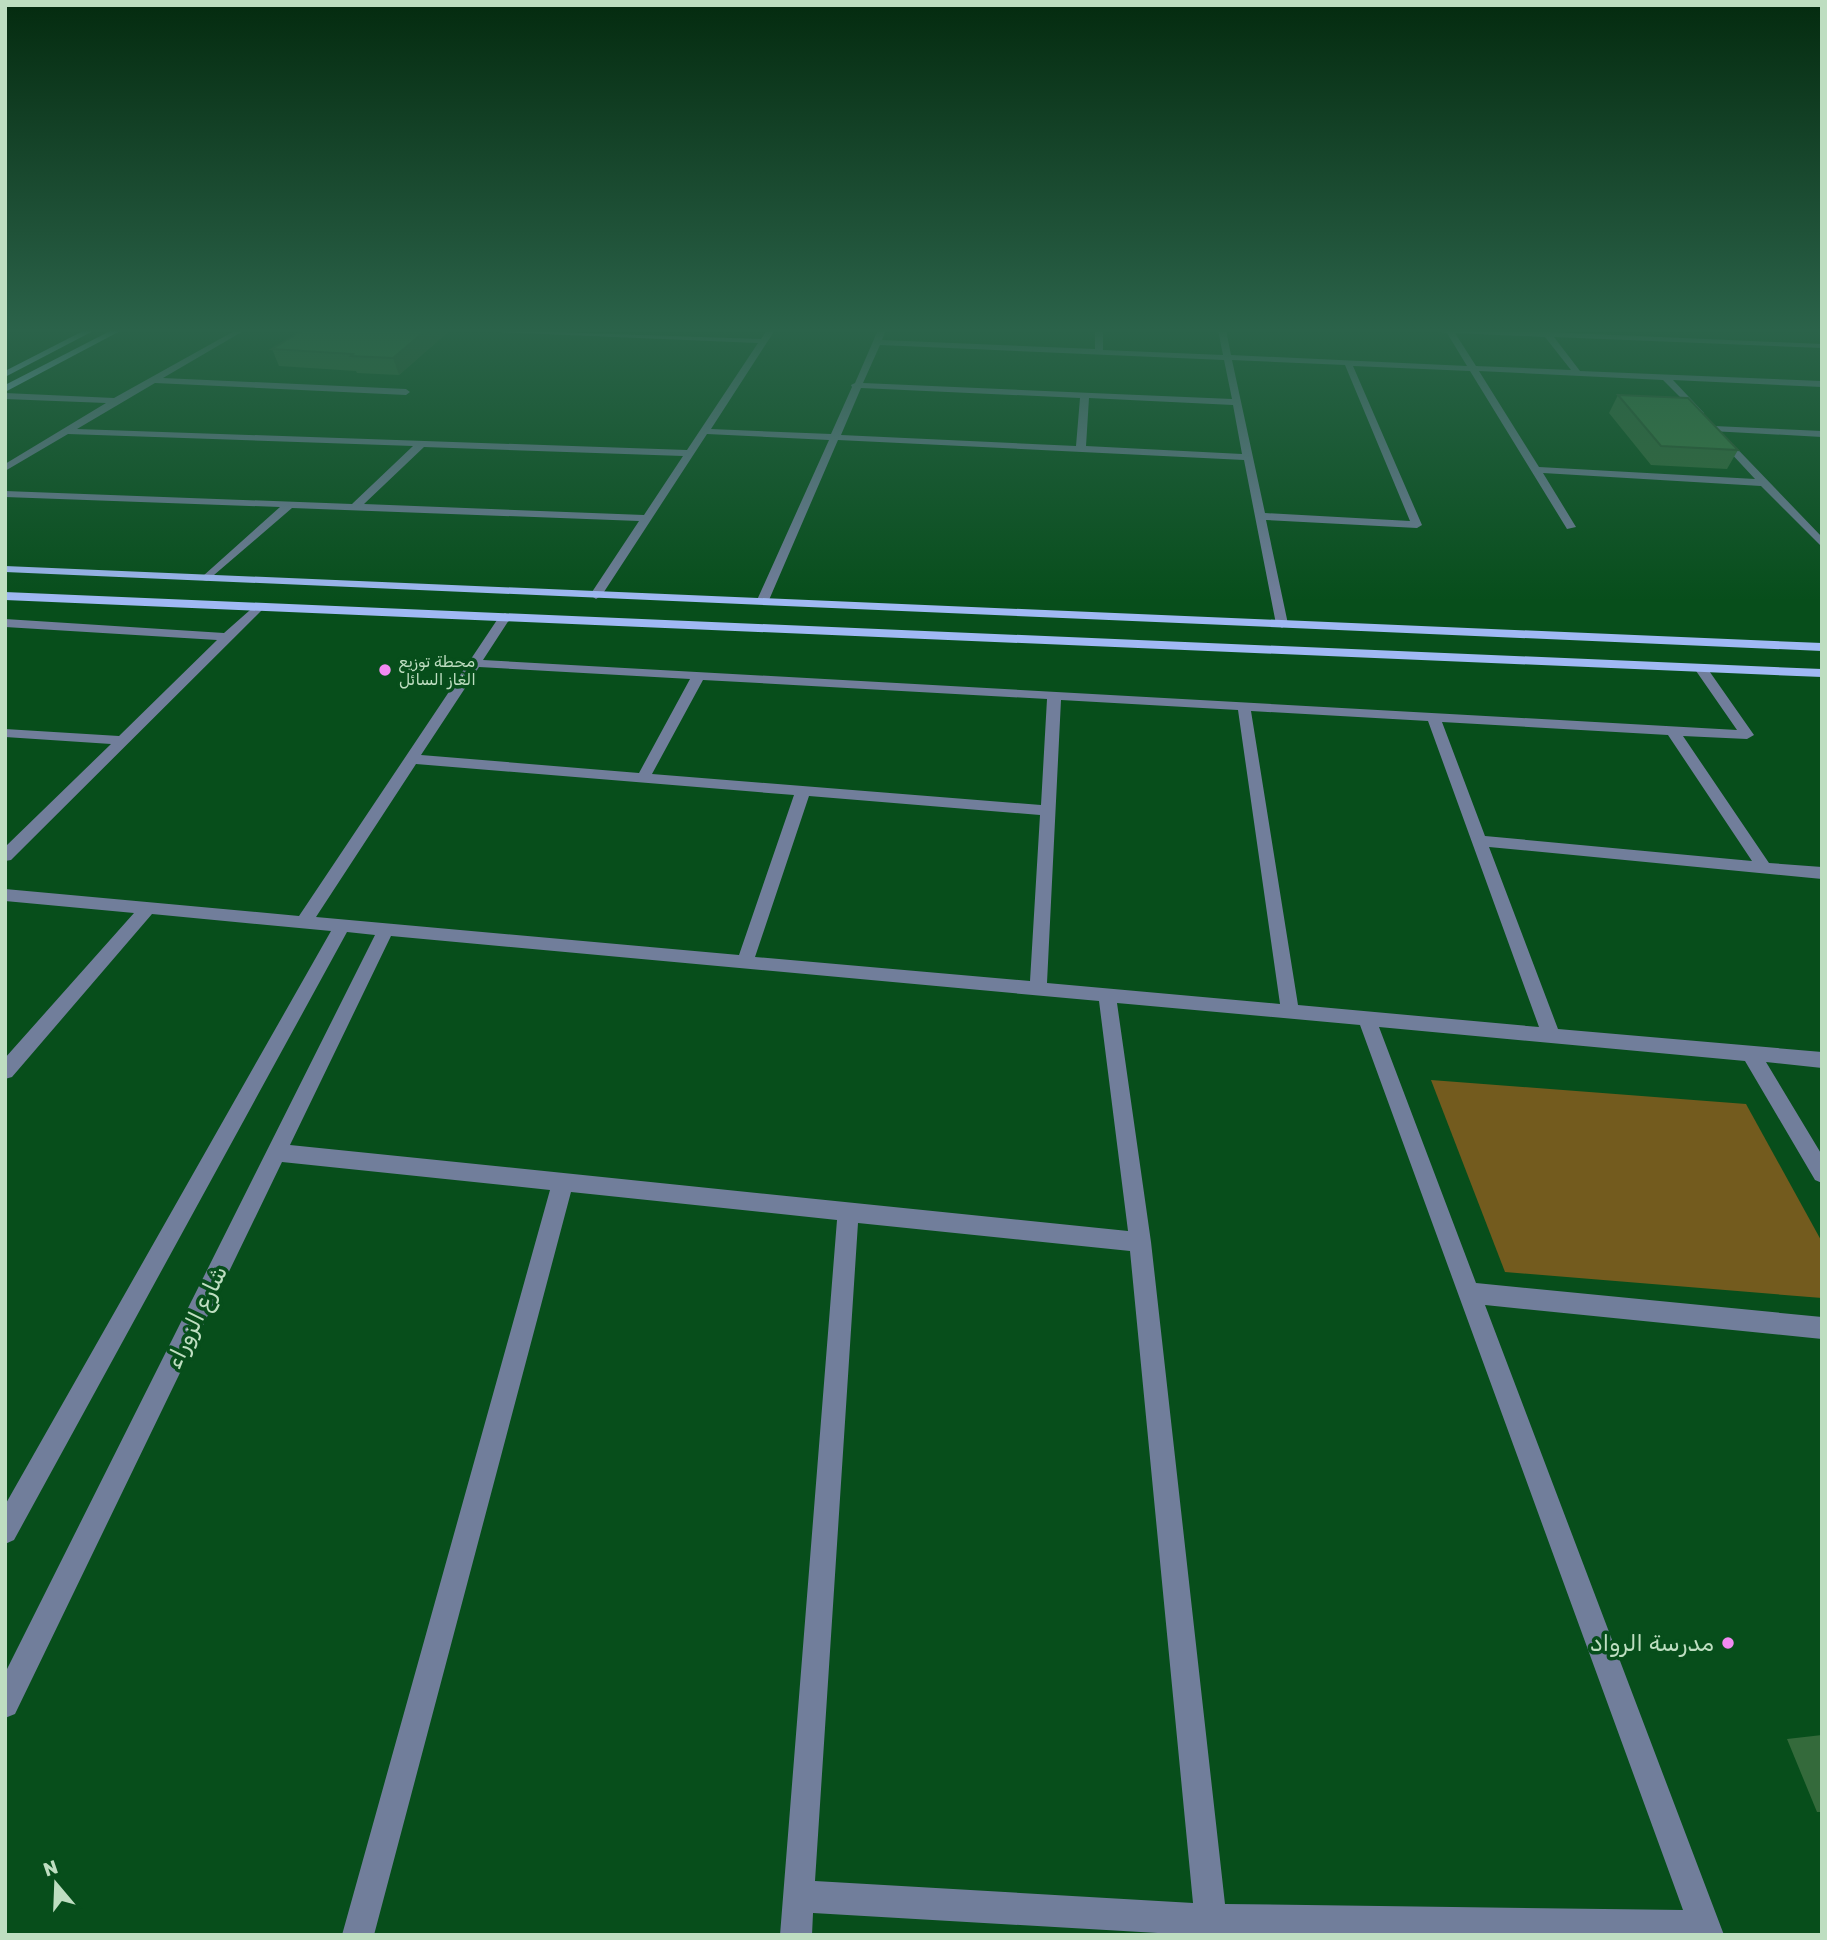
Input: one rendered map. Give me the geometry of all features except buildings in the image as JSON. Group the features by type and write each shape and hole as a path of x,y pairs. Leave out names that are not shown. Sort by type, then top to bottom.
{"main road":[{"path":"5,569 1822,647"},
{"path":"5,596 1822,673"},
{"path":"1130,617 1132,644"}],"street":[{"path":"5,468 83,421"},
{"path":"596,594 710,421"},
{"path":"763,600 839,421"},
{"path":"1081,448 1083,421"},
{"path":"1240,421 1282,624"},
{"path":"1260,516 1417,525 1373,421"},
{"path":"1505,421 1572,527"},
{"path":"1706,421 1822,544"},
{"path":"1714,429 1822,434"},
{"path":"65,431 688,453"},
{"path":"703,431 1248,457"},
{"path":"354,508 421,444"},
{"path":"1536,470 1765,484"},
{"path":"5,494 646,518"},
{"path":"207,578 289,505"},
{"path":"5,856 258,607"},
{"path":"304,922 505,617"},
{"path":"5,623 227,637"},
{"path":"475,663 1674,733 1747,735 1700,668"},
{"path":"643,778 698,676"},
{"path":"1038,989 1054,696"},
{"path":"1244,707 1290,1013"},
{"path":"1434,719 1552,1036"},
{"path":"5,733 120,740"},
{"path":"1674,733 1764,867"},
{"path":"413,759 1048,811"},
{"path":"745,962 803,791"},
{"path":"1481,841 1822,873"},
{"path":"5,895 1822,1060"},
{"path":"5,1071 148,908"},
{"path":"5,1531 342,926"},
{"name":"شارع الزوراء","path":"5,1704 387,930"},
{"path":"1107,995 1140,1242 1211,1920"},
{"path":"799,1896 1211,1920 1706,1930 1367,1019"},
{"path":"1750,1053 1822,1174"},
{"path":"278,1153 1140,1242"},
{"path":"358,1935 563,1182"},
{"path":"796,1935 848,1212"},
{"path":"1469,1293 1822,1328"}],"shaded area":[{"path":"1431,1080 1746,1104 1822,1242 1822,1298 1505,1272"}],"place":[{"name":"محطة توزيع الغاز السائل","path":"385,670"},
{"name":"مدرسة الرواد","path":"1728,1643"}]}
